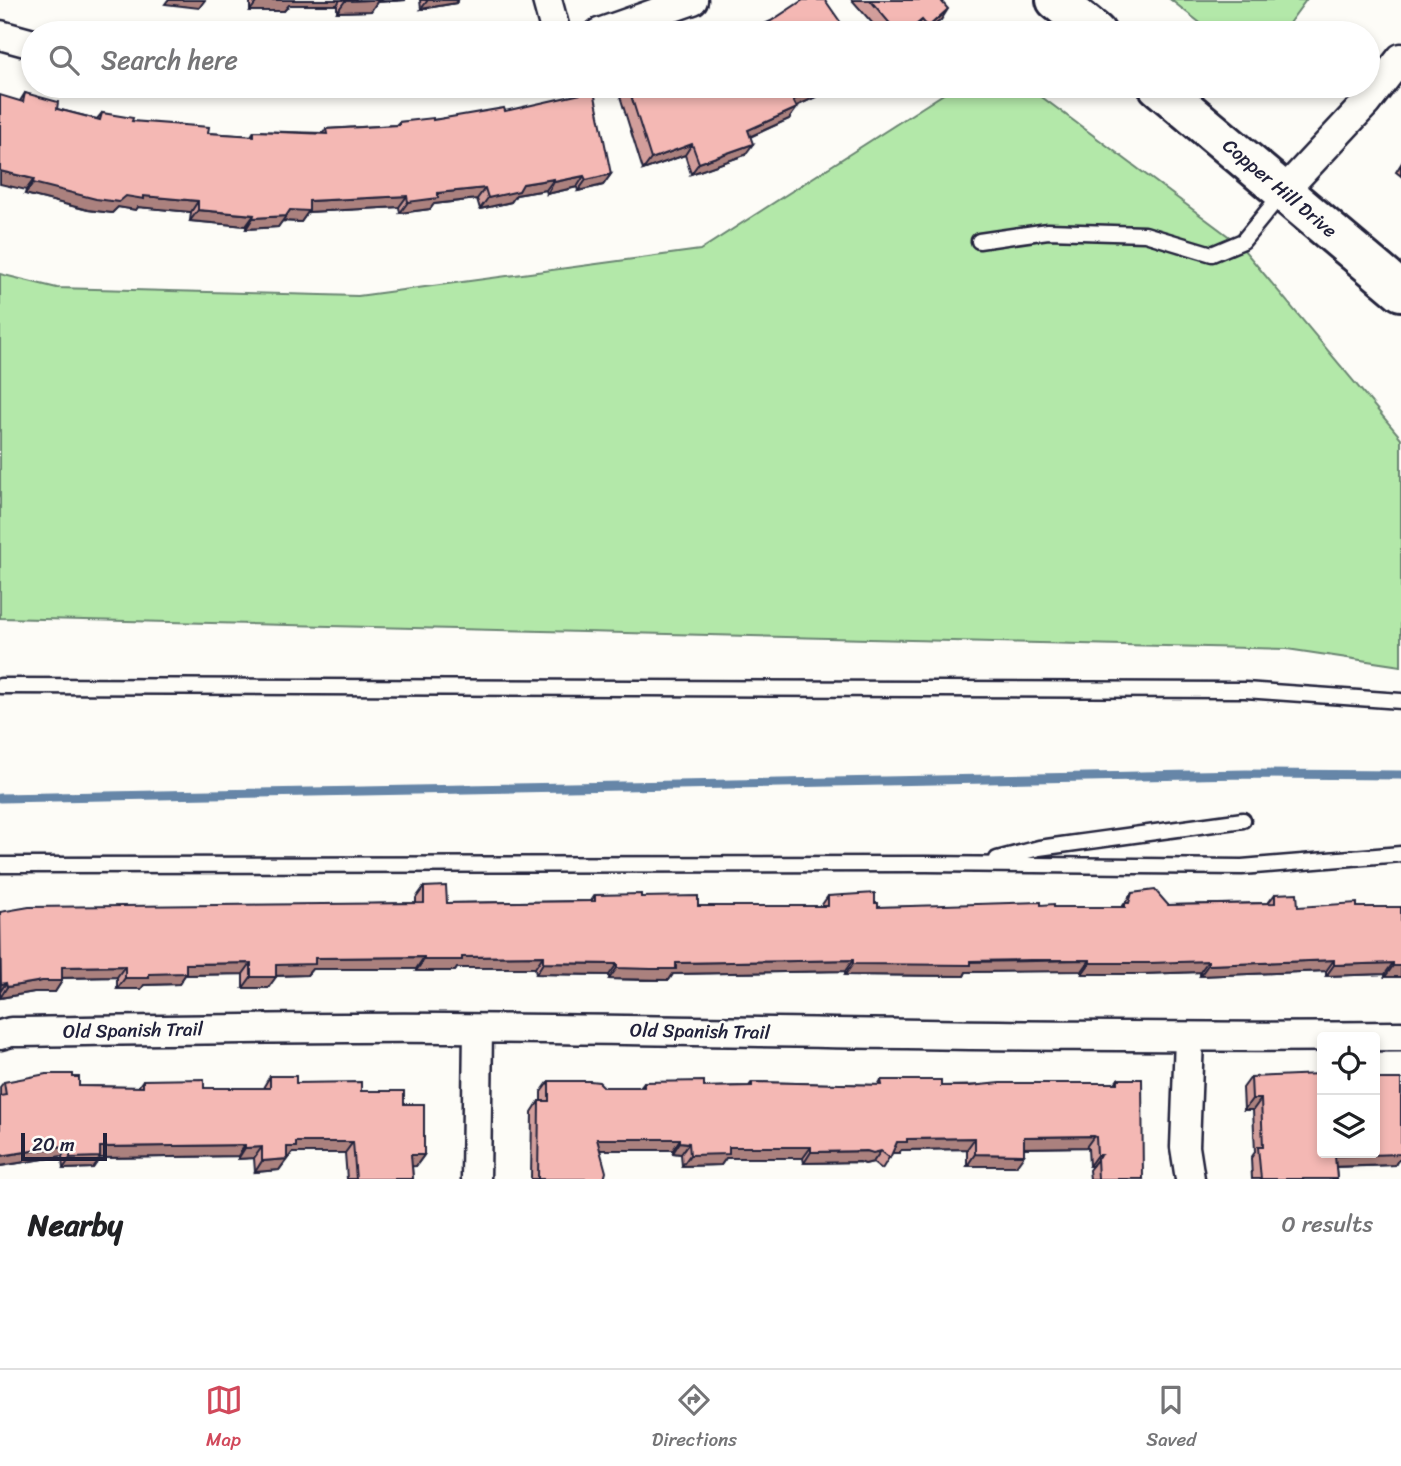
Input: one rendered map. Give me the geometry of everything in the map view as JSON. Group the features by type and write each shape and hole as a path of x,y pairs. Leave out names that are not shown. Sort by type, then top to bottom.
{"main road":[{"path":"1056,0 1081,21"},
{"name":"Copper Hill Drive","path":"1172,98 1401,291"}],"street":[{"path":"547,0 553,21"},
{"path":"633,21 693,0"},
{"path":"0,36 21,41"},
{"path":"1380,85 1401,58"},
{"path":"1284,191 1370,98"},
{"path":"477,1179 478,1028"},
{"name":"Old Spanish Trail","path":"0,1035 11,1032 114,1030 478,1028 1189,1038 1401,1036"},
{"path":"1189,1038 1185,1147 1189,1179"}],"lane":[{"path":"979,241 1048,231 1145,234 1212,254 1243,240 1284,191"},
{"path":"0,686 1232,690 1401,701"},
{"path":"976,864 1038,848 1243,820"},
{"path":"0,864 976,864 1242,867 1401,854"}],"green space":[{"path":"1171,0 1306,0 1291,21 1198,21"},
{"path":"937,98 1043,98 1239,244 1401,438 1401,666 1287,649 0,618 0,274 57,288 358,296 700,250"}],"building":[{"path":"803,0 825,0 840,21 771,21"},
{"path":"870,0 945,0 942,2 948,9 935,21 888,21"},
{"path":"0,95 23,102 24,98 43,98 58,102 57,109 100,120 102,113 133,118 132,121 209,127 208,133 254,136 254,131 327,134 326,129 399,125 399,122 433,120 504,108 505,111 563,98 595,98 611,174 586,180 584,176 523,184 519,191 488,198 485,188 438,193 438,198 408,202 407,196 309,201 309,211 290,210 286,216 253,218 254,215 198,210 198,201 144,196 144,199 126,196 119,202 96,199 33,183 34,179 0,171"},
{"path":"632,98 797,98 793,100 797,108 748,130 753,144 699,163 692,144 651,159"},
{"path":"446,886 447,903 595,901 595,895 641,894 641,897 698,896 698,906 828,906 828,896 875,893 878,907 1041,902 1041,905 1054,904 1054,907 1125,907 1132,893 1155,890 1168,905 1275,903 1275,894 1297,893 1298,907 1357,903 1357,907 1401,907 1401,966 1393,966 1393,963 1334,965 1334,960 1208,965 1208,961 1090,963 1090,960 1031,960 971,961 971,965 853,964 853,960 676,963 676,969 651,969 617,968 617,964 543,963 543,956 462,957 462,960 424,960 424,957 315,958 315,964 276,965 276,977 251,977 251,963 186,964 186,973 149,974 149,978 125,978 125,966 62,967 62,981 42,981 7,987 6,983 1,984 0,912 29,907 424,903 424,887"},
{"path":"46,1074 73,1074 73,1077 79,1077 79,1086 143,1087 143,1080 204,1079 204,1088 270,1088 270,1076 296,1076 296,1083 361,1082 361,1091 404,1091 404,1104 424,1104 424,1155 411,1155 413,1179 356,1179 353,1142 296,1142 296,1147 287,1147 287,1159 262,1161 262,1147 245,1148 245,1145 100,1147 100,1157 70,1158 70,1145 0,1156 0,1096 6,1095 4,1082"},
{"path":"1317,1074 1317,1158 1335,1158 1337,1179 1261,1179 1258,1147 1263,1147 1261,1099 1252,1099 1251,1077"},
{"path":"1118,1079 1142,1079 1143,1179 1098,1179 1097,1158 1101,1155 1097,1155 1094,1136 1024,1137 1024,1155 975,1154 975,1138 907,1139 907,1142 897,1142 890,1158 881,1151 811,1152 811,1147 729,1147 729,1154 690,1155 689,1143 680,1142 680,1139 597,1139 606,1172 604,1179 538,1179 539,1101 549,1101 549,1081 590,1081 599,1082 604,1087 644,1087 644,1082 704,1081 704,1087 752,1086 752,1082 882,1085 881,1080 941,1080 941,1086 970,1086 1000,1083 1118,1083"},
{"path":"1380,1079 1401,1079 1401,1154 1380,1155"}],"waterway":[{"path":"0,798 1246,774 1401,775"}]}
